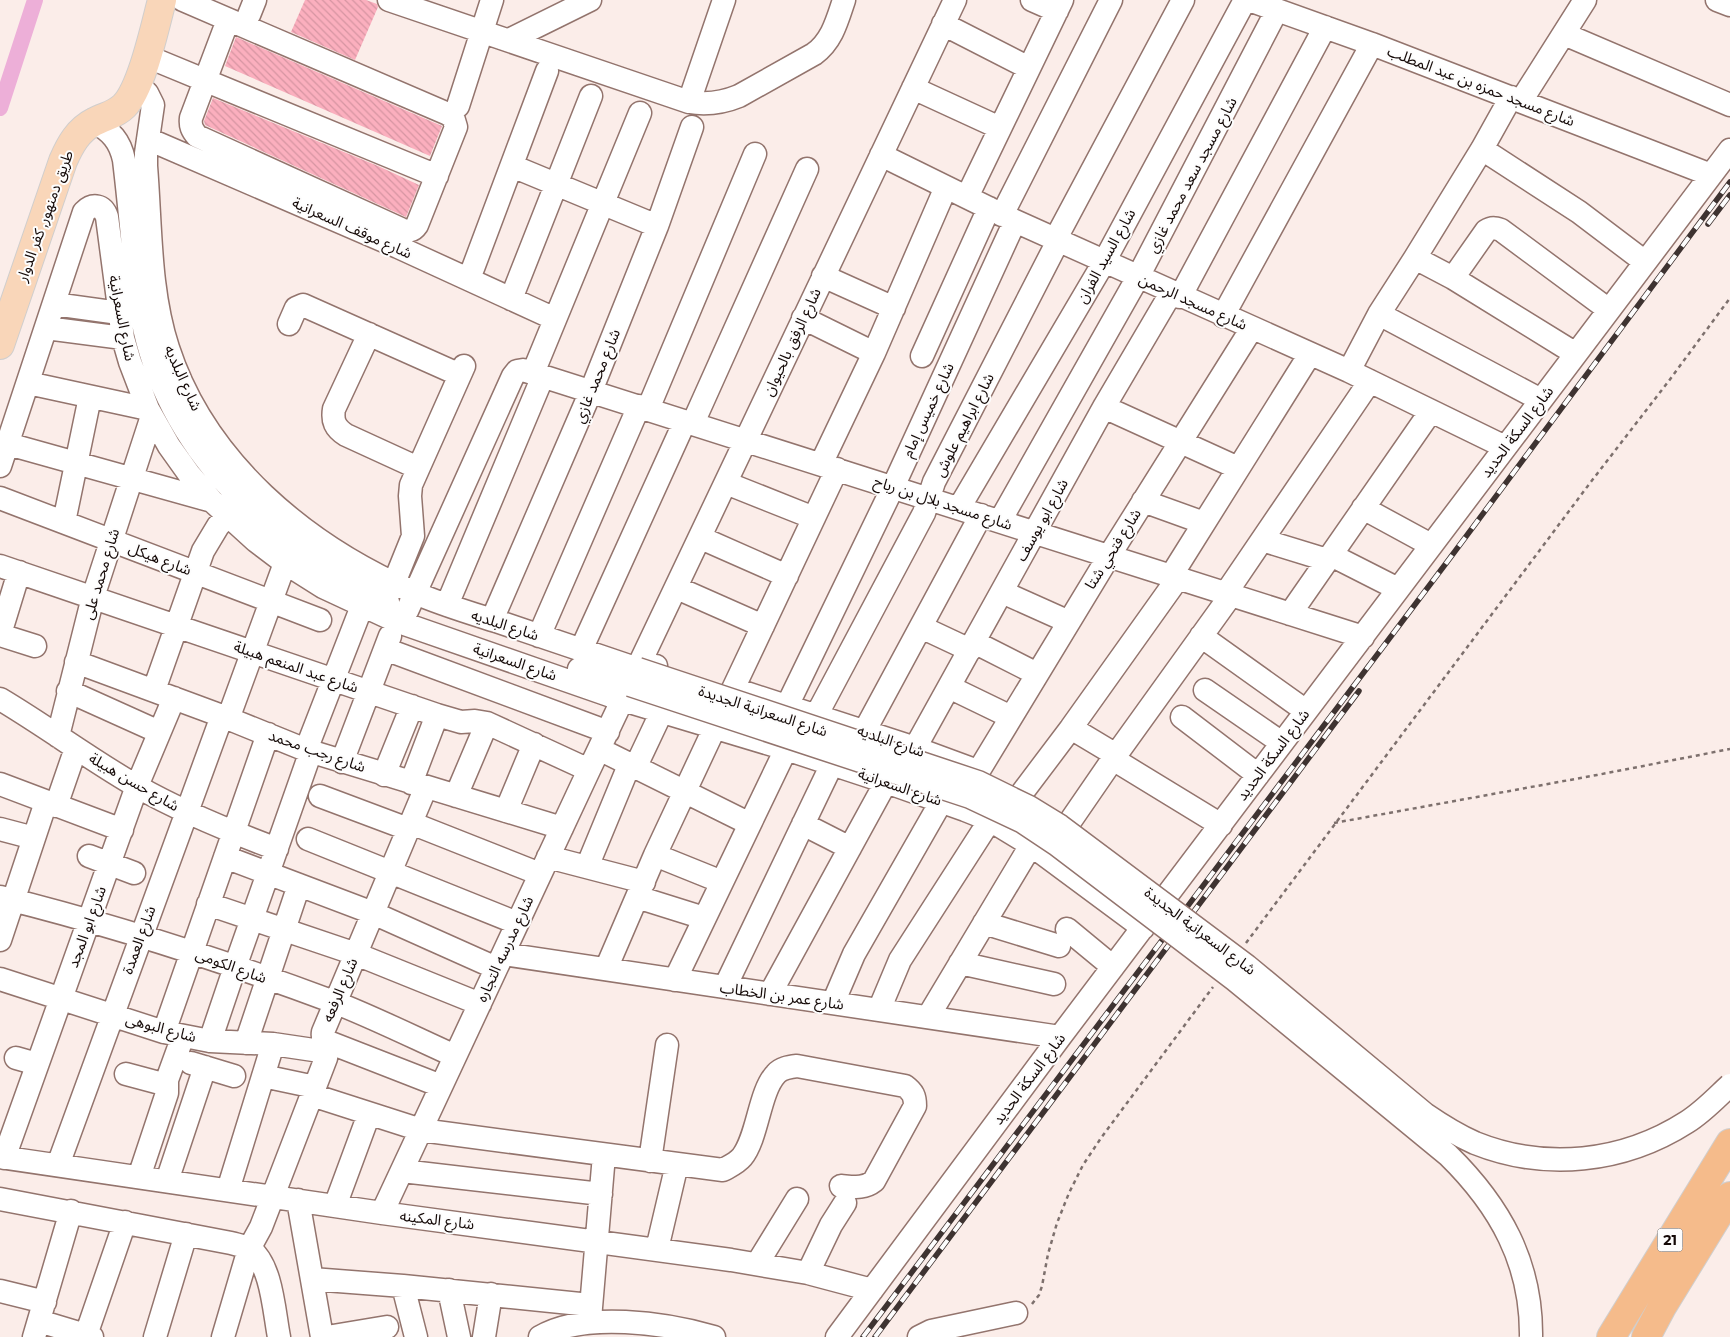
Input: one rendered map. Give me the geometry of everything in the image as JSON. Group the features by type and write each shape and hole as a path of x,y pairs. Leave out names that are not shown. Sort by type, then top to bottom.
{"highway":[{"name":"21","path":"1611,1337 1730,1143"},
{"name":"21","path":"1646,1337 1727,1206"}],"main road":[{"name":"طريق دمنهور, كفر الدوار","path":"0,344 66,153 80,132 94,122 115,113 132,96 162,0"}],"street":[{"path":"183,0 244,12 453,117 456,127 418,225 410,231 401,229 197,136 191,128 191,118 205,80 244,12"},
{"path":"389,0 689,102 714,104 727,101 821,49 831,36 844,0"},
{"path":"458,106 492,0"},
{"path":"509,40 590,0"},
{"path":"689,102 724,0"},
{"name":"شارع الرفق بالحيوان","path":"630,685 954,0"},
{"path":"967,197 1060,5 1032,0"},
{"path":"922,356 1002,215 1111,0"},
{"name":"شارع ابراهيم علوش","path":"816,716 924,513 934,482 1056,241 1183,0"},
{"name":"شارع السيد الفران","path":"959,508 1104,262 1245,0"},
{"name":"شارع مسجد حمزه بن عبد المطلب","path":"1249,0 1372,44 1711,175"},
{"path":"1349,371 1379,314 1482,149 1564,34 1585,0"},
{"path":"1717,0 1730,5"},
{"name":"شارع مسجد سعد محمد غازي","path":"864,732 921,627 1138,278 1278,10"},
{"path":"943,24 1029,68"},
{"name":"شارع ابو يوسف","path":"915,748 1104,407 1176,294 1325,27"},
{"path":"1564,34 1730,105"},
{"path":"1223,316 1372,44"},
{"path":"146,56 437,176"},
{"path":"469,280 546,71"},
{"name":"شارع البلديه","path":"137,85 147,93 152,105 146,166 154,285 168,348 194,407 210,434 251,483 276,506 328,546 394,583 406,608"},
{"path":"912,88 1000,128"},
{"path":"511,299 591,96"},
{"path":"447,605 533,373 640,113"},
{"name":"شارع البلديه","path":"94,122 107,129 116,138 124,160 142,319 151,352 163,385 178,417 217,475 227,506 270,527 313,559 366,591 451,628 630,685"},
{"name":"شارع محمد غازي","path":"492,620 592,391 657,226 692,127"},
{"name":"شارع موقف السعرانية","path":"148,139 555,319"},
{"path":"1482,149 1579,212 1645,262"},
{"name":"شارع السكة الحديد","path":"837,1337 1060,1037 1730,150"},
{"path":"539,636 643,408 755,154"},
{"name":"شارع مسجد الرحمن","path":"881,154 1056,241 1349,371 1505,447"},
{"path":"512,166 657,226"},
{"path":"581,650 807,169"},
{"path":"733,689 814,518 829,466 874,353 946,187"},
{"name":"شارع السعرانية","path":"54,304 84,212 94,206 100,207 107,217 123,338 132,370 150,412 168,446 189,474 227,506 256,541 322,587 362,606 406,608 495,656 630,685 662,711 832,764 990,820 1031,845 1143,928"},
{"name":"شارع خميس إمام","path":"787,706 893,487 1002,215"},
{"path":"1453,278 1486,231 1490,228 1495,228 1501,230 1609,310"},
{"path":"1415,258 1453,278 1576,354"},
{"path":"824,276 894,308"},
{"path":"0,466 54,304 119,313"},
{"path":"289,324 296,308 303,304 369,334 462,370 410,490 414,536 394,583"},
{"path":"1379,314 1541,400"},
{"path":"803,318 874,353"},
{"path":"46,328 123,338"},
{"name":"شارع فتحي شتا","path":"978,772 1143,500 1252,328"},
{"path":"369,334 334,409 333,417 335,424 339,431 346,435 418,468"},
{"path":"1022,792 1071,728 1175,577 1204,523 1310,354"},
{"path":"342,762 385,649 406,608 513,376 517,371 533,373"},
{"name":"شارع مسجد بلال بن رباح","path":"533,373 1363,637"},
{"path":"1069,823 1201,636 1262,540 1370,381"},
{"path":"28,383 150,412"},
{"path":"64,522 90,397"},
{"path":"1104,407 1238,468"},
{"path":"1290,614 1431,411"},
{"name":"شارع محمد على","path":"0,940 7,899 51,804 67,742 68,690 110,540 150,412"},
{"path":"8,444 227,506"},
{"path":"726,483 814,518"},
{"name":"شارع هيكل","path":"0,498 320,620"},
{"path":"1143,500 1204,523"},
{"name":"شارع ابو المجد","path":"2,1157 9,1116 27,1061 61,998 137,786 159,732 176,626 210,538 227,506"},
{"path":"1363,508 1431,545"},
{"path":"700,538 787,576"},
{"path":"1262,540 1329,558 1398,589"},
{"name":"شارع العمدة","path":"58,1165 186,812 252,652 285,563"},
{"path":"9,569 0,634 35,646"},
{"name":"شارع عبد المنعم هبيلة","path":"9,569 437,715 461,722 478,723 534,744 589,770"},
{"path":"677,588 763,626"},
{"path":"1002,592 1069,622"},
{"name":"شارع البلديه","path":"406,608 447,605 581,650 630,685"},
{"path":"210,1041 309,751 362,606"},
{"path":"921,627 972,646 1037,674"},
{"path":"1201,636 1306,712"},
{"path":"385,649 484,686 604,740 633,765 750,824"},
{"path":"456,796 478,723 484,686 495,656"},
{"name":"شارع رجب محمد","path":"76,662 225,717 309,751 562,828"},
{"name":"شارع البلديه","path":"630,685 652,666 660,667 915,748 978,772 1022,792 1069,823 1167,896"},
{"name":"شارع مدرسه التجاره","path":"382,1213 630,685"},
{"name":"شارع السعرانية الجديدة","path":"630,685 978,782 1028,806 1060,826 1247,966 1425,1114 1448,1130 1474,1142 1500,1151 1555,1160 1611,1155 1638,1147 1664,1136 1710,1104 1730,1085"},
{"name":"شارع السعرانية الجديدة","path":"630,685 970,797 1023,822 1056,844 1235,980 1448,1156 1468,1175 1486,1196 1501,1220 1513,1245 1522,1271 1528,1299 1530,1337"},
{"path":"949,687 1011,717"},
{"path":"68,690 159,732"},
{"path":"1205,690 1282,743"},
{"name":"شارع حسن هبيلة","path":"0,699 137,786 186,812 233,833 277,848"},
{"path":"384,775 412,706"},
{"path":"587,868 633,765 662,711"},
{"name":"شارع الرفعه","path":"223,1337 249,1249 274,1196 313,1091 325,1046 323,1032 410,826 437,715"},
{"path":"1182,717 1258,775"},
{"path":"606,969 655,855 715,727"},
{"path":"1071,728 1221,825"},
{"path":"140,1177 167,1093 167,1085 175,1059 174,1034 191,952 268,734"},
{"path":"506,811 534,744"},
{"path":"675,980 786,749"},
{"path":"725,987 832,764"},
{"path":"770,994 886,782"},
{"path":"0,784 122,830"},
{"path":"320,796 410,826 544,866 587,868 640,889 704,918"},
{"path":"833,1003 854,954 941,802"},
{"path":"879,1010 900,960 990,820"},
{"path":"804,824 850,848"},
{"path":"0,830 34,838"},
{"path":"308,839 391,871 517,924"},
{"path":"928,1017 1031,845"},
{"path":"655,855 722,882"},
{"path":"89,856 134,873"},
{"name":"شارع عمر بن الخطاب","path":"225,857 499,961 606,969 1060,1037"},
{"path":"246,1044 299,884"},
{"name":"شارع الكومى","path":"7,899 141,936 235,967 335,1003 455,1056"},
{"path":"208,904 356,954 480,1004"},
{"path":"984,923 1063,937 1114,967"},
{"path":"960,963 1054,984"},
{"name":"شارع البوهى","path":"0,979 174,1034 210,1041 246,1044 325,1046 442,1086"},
{"path":"228,1190 274,1044"},
{"path":"650,1161 667,1045"},
{"path":"175,1059 234,1076"},
{"path":"264,1076 313,1091 370,1114 420,1130 723,1170 734,1164 742,1156 748,1145 770,1082 776,1074 786,1068 797,1066 905,1086 912,1091 915,1098 915,1106 874,1181 868,1186 843,1195 808,1273"},
{"path":"167,1181 205,1067"},
{"path":"126,1074 167,1085"},
{"path":"335,1206 370,1114"},
{"path":"590,1314 604,1155"},
{"name":"شارع المكينه","path":"2,1157 382,1213 757,1264 808,1273 872,1290"},
{"path":"656,1249 677,1164"},
{"path":"402,1171 600,1194"},
{"path":"0,1199 72,1211 232,1243 249,1249 256,1254 265,1272 278,1337"},
{"path":"757,1264 797,1199"},
{"path":"298,1200 322,1337"},
{"path":"40,1320 72,1211"},
{"path":"0,1291 40,1320 89,1336 125,1222"},
{"path":"155,1337 186,1234"},
{"path":"312,1279 491,1294 704,1336"},
{"path":"404,1286 416,1337"},
{"path":"449,1290 459,1337"},
{"path":"484,1337 491,1294"},
{"path":"540,1337 590,1314"},
{"path":"919,1337 932,1331 1016,1314"},
{"path":"326,1337 388,1327"}],"path":[{"path":"1241,949 1730,298"},
{"path":"1334,823 1730,749"},
{"path":"1016,1314 1033,1304 1039,1295 1057,1223 1083,1165 1218,981"}],"building":[{"path":"305,0 366,0 377,4 378,7 355,60 291,32"},
{"path":"236,37 442,126 430,156 225,66"},
{"path":"213,98 378,166 419,185 406,217 205,125 204,121"}],"waterway":[{"path":"0,108 35,0"}],"railway":[{"path":"863,1337 1447,562 1730,182"},
{"path":"1708,224 1730,195"},
{"path":"875,1337 1359,691"}]}
